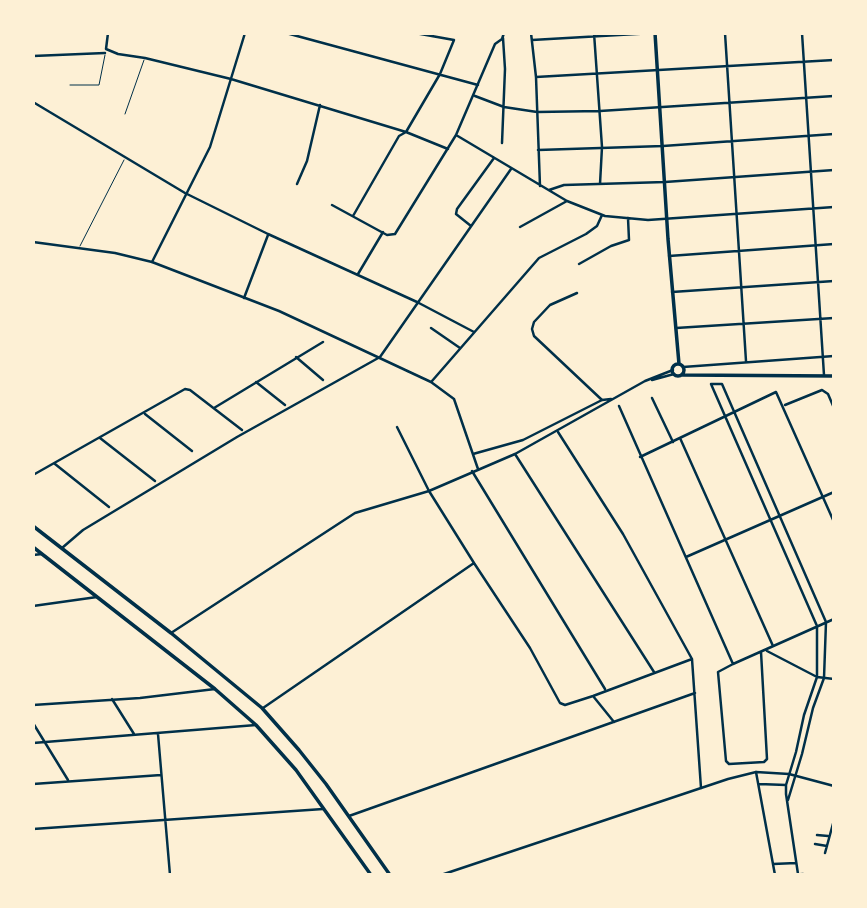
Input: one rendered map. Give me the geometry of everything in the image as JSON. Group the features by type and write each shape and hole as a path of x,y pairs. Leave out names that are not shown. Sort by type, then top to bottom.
{"main road":[{"path":"655,33 675,328 682,375"},
{"path":"681,365 675,365 673,372 682,375 834,376"},
{"path":"34,527 171,633 262,708 299,750 390,875"},
{"path":"33,547 256,724 296,770 371,875"}],"street":[{"path":"105,51 108,33"},
{"path":"152,262 210,147 245,33"},
{"path":"286,33 479,85"},
{"path":"353,216 399,135 406,132 440,74 454,40 415,33"},
{"path":"531,33 536,76 540,186"},
{"path":"532,40 655,33"},
{"path":"725,33 746,361"},
{"path":"802,33 824,375"},
{"path":"332,205 387,235 394,234 456,135 475,96 495,44 502,39 503,34"},
{"path":"502,143 505,69 503,34"},
{"path":"594,35 602,147 600,184"},
{"path":"33,56 105,51 145,58 320,105 406,132 448,149"},
{"path":"536,76 834,60"},
{"path":"475,96 504,107 537,112 600,111 834,96"},
{"path":"33,102 185,193 417,302 474,332"},
{"path":"297,184 307,161 320,105"},
{"path":"538,150 663,146 834,134"},
{"path":"456,135 567,201 603,215 667,219 834,207"},
{"path":"471,226 456,215 457,209 494,158"},
{"path":"62,548 83,530 380,357 511,169"},
{"path":"549,190 564,185 665,182 834,170"},
{"path":"520,228 567,201"},
{"path":"431,382 539,258 586,234 597,226 603,215"},
{"path":"579,264 611,246 629,240 628,218"},
{"path":"358,274 383,232"},
{"path":"244,298 268,234"},
{"path":"33,242 115,253 152,262 244,298 431,382 454,399 478,468"},
{"path":"670,256 834,244"},
{"path":"673,292 834,281"},
{"path":"577,293 550,305 531,329 534,336 602,400"},
{"path":"675,328 834,318"},
{"path":"431,328 460,348"},
{"path":"214,408 323,342"},
{"path":"681,365 834,356"},
{"path":"296,357 323,380"},
{"path":"171,633 355,513 429,491 515,454 645,381 673,372"},
{"path":"256,382 285,405"},
{"path":"788,800 824,678 825,622 722,384 709,384 817,626 817,677 786,785 796,863 798,874"},
{"path":"33,475 185,389 190,390 242,430"},
{"path":"783,405 822,390 828,394 834,408"},
{"path":"640,457 774,392 778,394 834,522"},
{"path":"473,454 523,440 602,400 614,398"},
{"path":"652,398 673,442"},
{"path":"619,406 733,664"},
{"path":"144,414 192,451"},
{"path":"397,427 429,491 530,648 560,703 565,705 593,696 692,659"},
{"path":"558,432 623,534 692,659 701,788"},
{"path":"100,438 155,481"},
{"path":"680,438 773,646"},
{"path":"515,454 654,673"},
{"path":"55,464 109,508"},
{"path":"472,471 605,690"},
{"path":"686,557 834,492"},
{"path":"33,555 42,554"},
{"path":"262,708 474,563"},
{"path":"33,606 97,597"},
{"path":"763,651 767,720 766,761 731,764 726,761 719,672 733,664 834,619"},
{"path":"763,651 817,677 834,679"},
{"path":"33,705 215,689"},
{"path":"349,816 695,693"},
{"path":"593,696 614,722"},
{"path":"112,699 134,734"},
{"path":"33,723 69,781"},
{"path":"33,743 256,724"},
{"path":"158,734 170,875"},
{"path":"796,752 802,754"},
{"path":"756,772 775,875"},
{"path":"441,875 756,772 795,775 834,786"},
{"path":"33,784 161,775"},
{"path":"759,784 786,785"},
{"path":"33,829 325,809"},
{"path":"825,853 834,820"},
{"path":"817,835 828,836"},
{"path":"815,844 827,846"},
{"path":"773,864 796,863"},
{"path":"791,875 803,874"}],"lane":[{"path":"70,85 99,85 105,51"},
{"path":"125,114 145,58"},
{"path":"79,248 126,156"}]}
